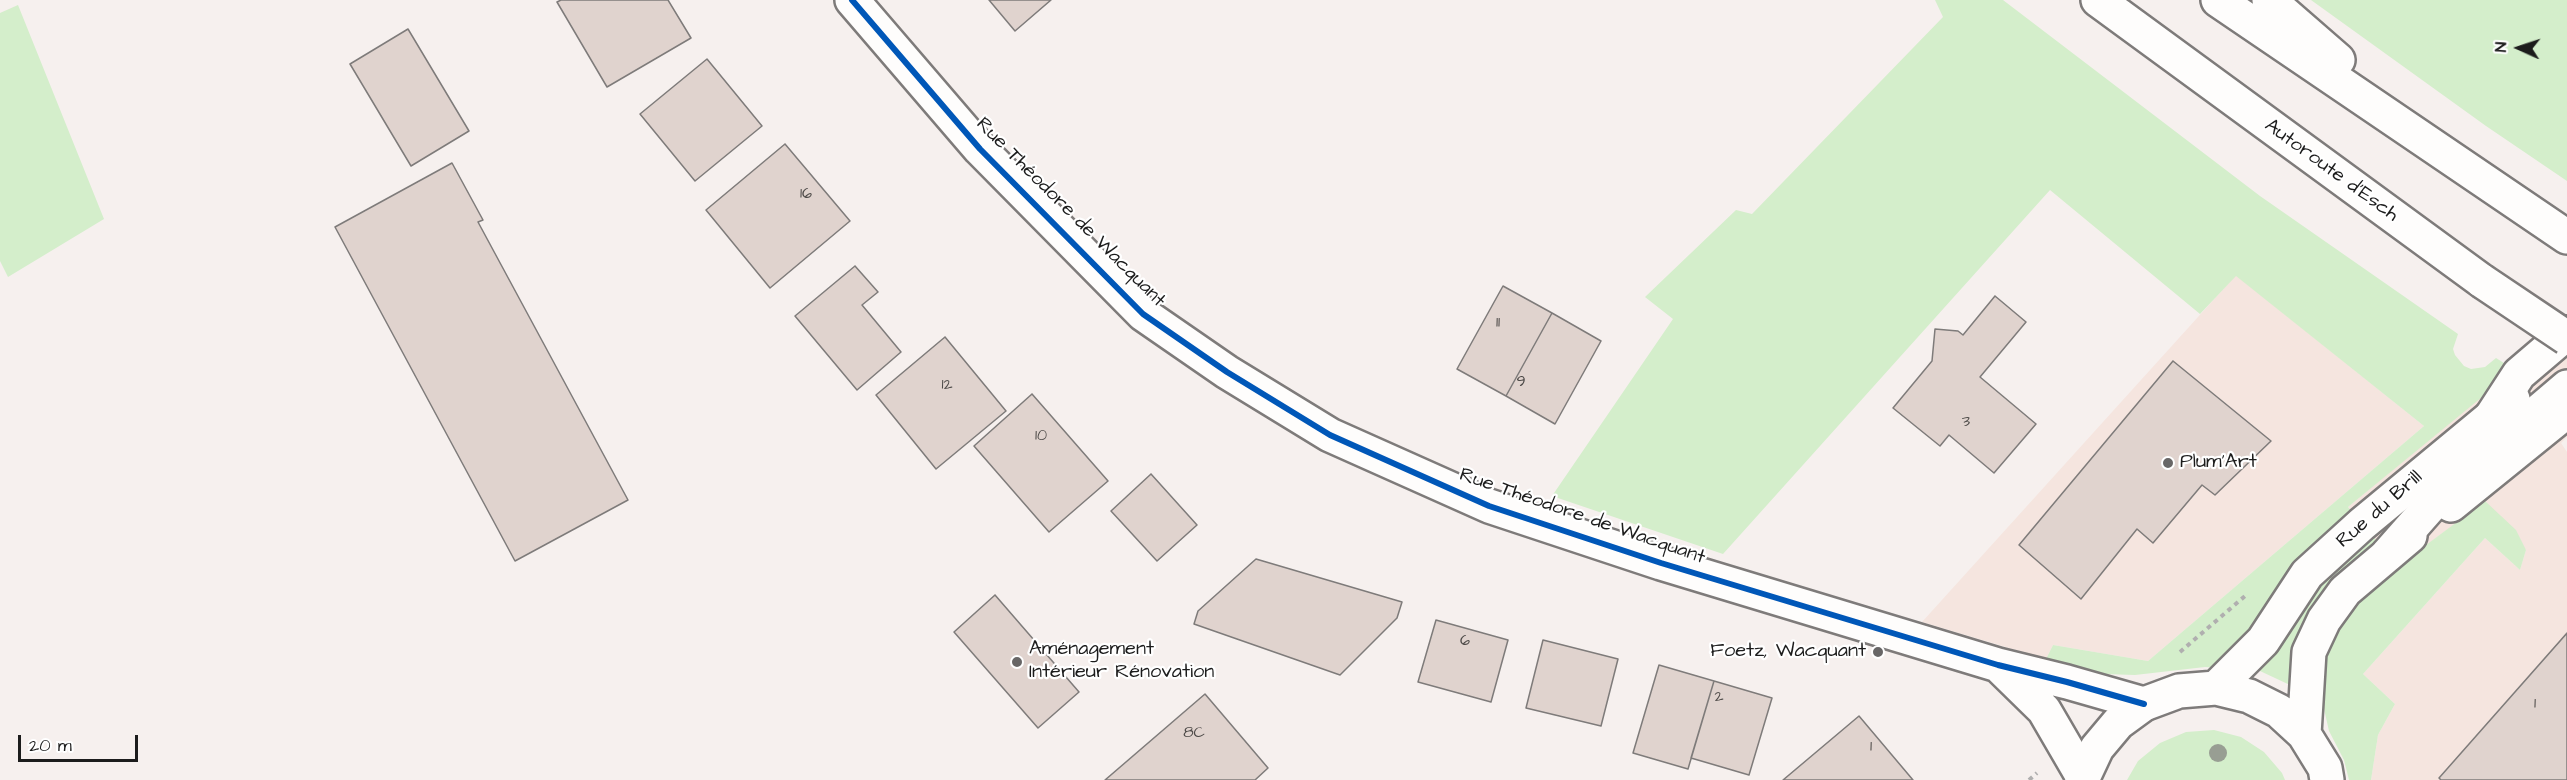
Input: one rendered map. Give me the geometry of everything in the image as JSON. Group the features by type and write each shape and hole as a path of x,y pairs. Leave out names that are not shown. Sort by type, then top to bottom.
{"main road":[{"name":"Rue Théodore de Wacquant","path":"852,0 981,149 1143,314 1227,372 1330,435 1489,506 1661,563 1998,665 2067,681 2144,704"},
{"name":"Autoroute d'Esch","path":"2098,0 2482,281 2567,338"},
{"path":"2217,0 2558,230"},
{"path":"2269,0 2448,156"},
{"path":"2492,417 2519,374 2567,333"},
{"name":"Rue du Brill","path":"2216,688 2263,641 2307,574 2362,524 2567,353"},
{"path":"2388,554 2440,495 2567,387"},
{"name":"Rue du Brill","path":"2304,734 2309,652 2319,630 2345,591 2567,411"},
{"name":"Rue Théodore de Wacquant","path":"1998,665 2044,710 2083,778"},
{"path":"2083,778 2097,748 2118,723 2144,704 2179,691 2216,688 2249,696 2279,711 2304,734 2325,768 2327,780"}],"path":[{"path":"2177,655 2249,593"},
{"path":"2029,780 2043,768"}],"shaded area":[{"path":"2236,275 2424,426 2148,661 2053,645 2046,659 1922,622"},
{"path":"2567,324 2567,437 2561,443 2567,452 2567,780 2371,780 2378,735 2395,704 2363,674 2485,538 2520,570 2526,550 2485,501 2398,567 2348,507"}],"green space":[{"path":"1935,0 2003,0 2260,196 2458,334 2453,349 2464,366 2471,369 2485,367 2496,358 2515,370 2348,507 2398,566 2485,501 2516,530 2526,550 2520,570 2485,538 2363,674 2395,704 2378,735 2371,780 2349,780 2344,760 2329,731 2322,700 2260,671 2205,667 2135,675 2104,674 2046,659 2053,645 2148,661 2424,426 2236,276 2200,314 2050,190 1723,554 1552,496 1673,319 1645,297 1736,210 1752,214 1943,17"},
{"path":"2311,0 2567,0 2567,181 2486,126"},
{"path":"18,5 104,219 8,277 0,261 0,13"},
{"path":"2214,730 2241,737 2264,752 2282,773 2285,780 2127,780 2138,761 2160,743 2186,732"}],"building":[{"path":"561,0 668,0 691,38 607,87 557,2"},
{"path":"989,0 1051,0 1015,31"},
{"path":"408,29 469,131 411,166 350,64"},
{"path":"707,59 762,126 695,181 640,114"},
{"path":"785,144 850,221 770,288 706,210"},
{"path":"452,163 483,220 478,222 628,500 515,561 335,227"},
{"path":"855,266 878,292 862,305 901,352 857,390 795,316"},
{"path":"1503,286 1552,313 1506,396 1457,369"},
{"path":"1995,296 2026,322 1980,377 2036,424 1994,473 1949,435 1940,446 1893,408 1932,361 1935,329 1958,331 1963,335"},
{"path":"1552,313 1601,341 1555,424 1506,396"},
{"path":"945,337 1006,411 936,469 876,395"},
{"name":"Plum'Art","path":"2173,361 2271,441 2215,495 2202,485 2153,543 2137,529 2081,599 2019,545"},
{"path":"1032,394 1108,481 1049,532 974,446"},
{"path":"1151,474 1197,525 1157,561 1111,511"},
{"path":"1256,559 1402,602 1397,618 1340,675 1194,624 1198,611"},
{"name":"Aménagement Intérieur Rénovation","path":"995,595 1079,692 1038,728 954,632"},
{"path":"1436,620 1508,640 1491,702 1418,682"},
{"path":"2567,633 2567,780 2441,780 2439,778"},
{"path":"1543,640 1618,659 1601,726 1526,708"},
{"path":"1659,665 1714,681 1688,769 1633,753"},
{"path":"1714,681 1772,698 1749,775 1691,758"},
{"path":"1205,694 1268,768 1255,780 1105,780"},
{"path":"1859,716 1913,780 1783,780"}],"cycle path":[{"path":"852,0 980,149 1143,314 1227,372 1330,435 1489,506 1661,563 1998,665 2144,704"}],"place":[{"name":"Plum'Art","path":"2168,463"},
{"name":"Foetz, Wacquant","path":"1878,652"},
{"name":"Aménagement Intérieur Rénovation","path":"1017,662"}]}
